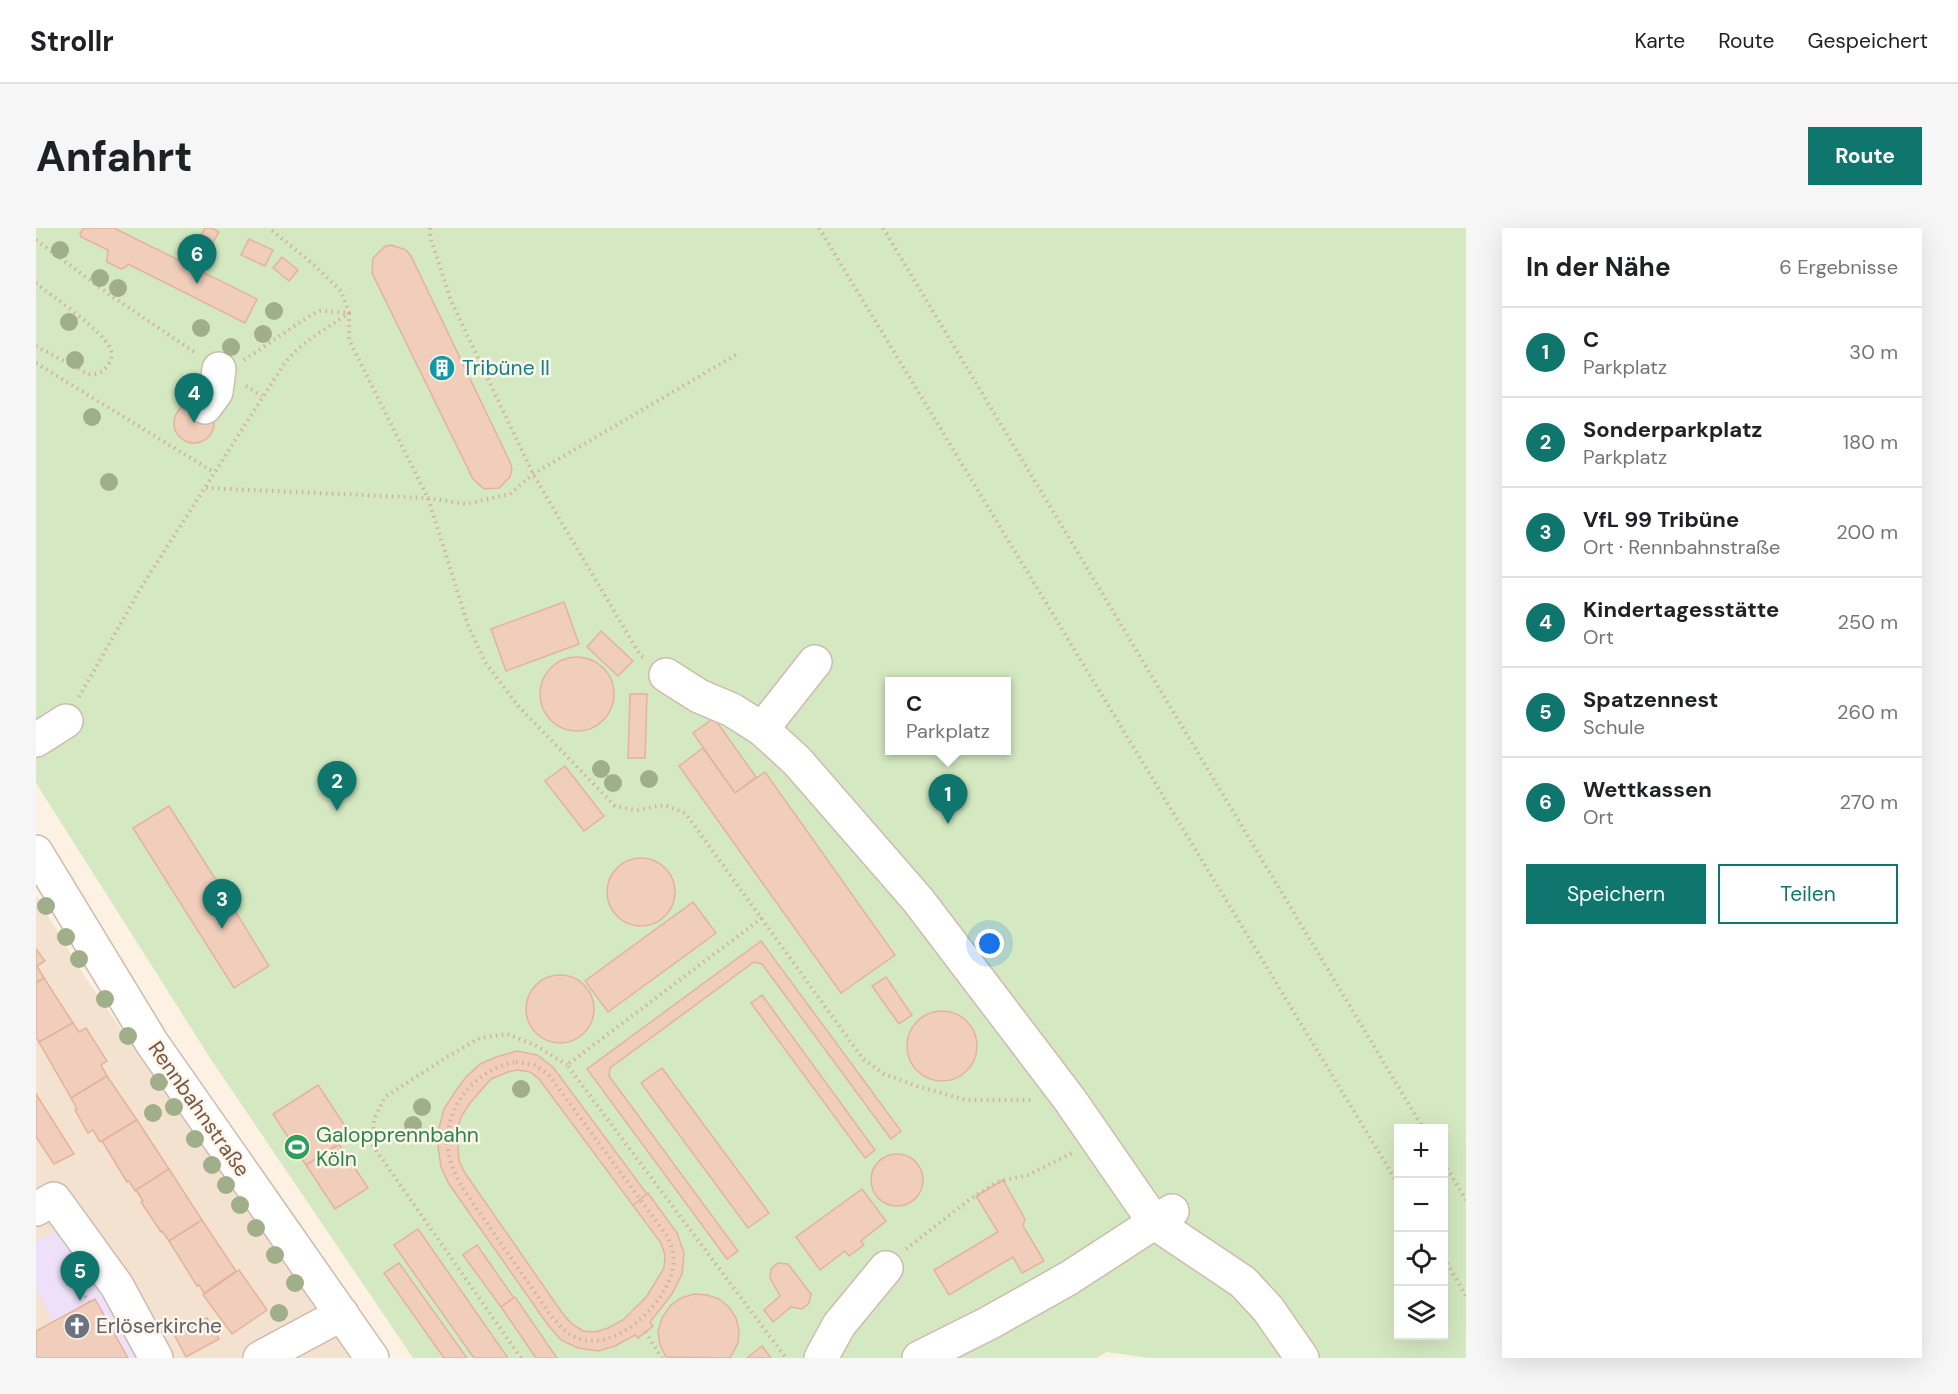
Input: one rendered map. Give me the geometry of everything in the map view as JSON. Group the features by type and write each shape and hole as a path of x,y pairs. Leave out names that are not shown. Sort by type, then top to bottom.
{"street":[{"path":"205,407 216,392 219,369"},
{"path":"762,729 815,662"},
{"path":"666,675 699,696 732,710 762,729 797,761 918,900 1097,1138 1165,1216 1244,1282 1268,1309 1302,1358"},
{"path":"36,740 66,721"},
{"name":"Rennbahnstraße","path":"36,852 152,1043 372,1358"},
{"path":"36,1209 54,1199 117,1286 156,1358"},
{"path":"919,1358 1059,1284 1165,1216"},
{"path":"821,1358 839,1325 886,1268"},
{"path":"260,1358 342,1314"}],"path":[{"path":"269,228 341,291 349,313 348,340 428,498 468,625 485,662 519,707 615,806 637,810 664,805 686,814 863,1059 884,1074 966,1100 1070,1100"},
{"path":"430,228 430,236 451,301 533,474 640,655 666,675"},
{"path":"819,228 1394,1178"},
{"path":"883,228 1421,1124"},
{"path":"36,240 110,295 262,396"},
{"path":"36,283 101,335 112,355 103,371 94,375 36,346"},
{"path":"219,369 232,366 250,357 289,328 320,311 349,313"},
{"path":"66,721 142,586 262,396 296,349 307,339 349,313"},
{"path":"206,488 428,498 466,504 510,494 533,474 739,352"},
{"path":"36,363 215,473"},
{"path":"567,1065 762,918"},
{"path":"521,1358 373,1146 374,1119 385,1097 480,1038 507,1034 535,1045 567,1065 786,1358"},
{"path":"524,1062 541,1068 548,1074 660,1226 671,1245 674,1255 673,1268 660,1294 637,1323 616,1335 603,1340 590,1341 577,1338 562,1328 455,1176 448,1152 447,1134 451,1116 471,1086 484,1073 495,1067 507,1063 524,1062"},
{"path":"886,1268 918,1239 969,1200 998,1182 1028,1174 1054,1163 1097,1138"},
{"path":"1448,1171 1466,1200"},
{"path":"1448,1266 1466,1296"},
{"path":"84,1293 89,1302"},
{"path":"645,1332 662,1358"}],"shaded area":[{"path":"36,896 83,974 351,1358 36,1358"},
{"path":"66,1226 145,1358 86,1358 69,1313 53,1322 36,1288 36,1242"}],"green space":[{"path":"36,228 1466,228 1466,1358 1149,1358 1107,1352 1096,1358 413,1358 212,1061 36,783"}],"building":[{"path":"83,228 114,228 257,299 245,323 128,264 121,269 107,262 108,250 81,237"},
{"path":"205,228 212,228 219,232 212,244 200,237"},
{"path":"249,239 273,250 265,266 241,255"},
{"name":"Tribüne II","path":"391,245 406,250 411,256 510,462 512,469 510,477 499,488 484,489 473,479 372,273 373,258 384,247"},
{"path":"282,257 298,270 289,281 273,268"},
{"path":"194,403 208,409 214,423 208,437 194,443 180,437 174,423 180,409"},
{"path":"564,602 579,644 506,671 491,629"},
{"path":"601,631 633,661 618,676 587,647"},
{"path":"577,657 591,660 603,668 611,680 614,694 611,708 603,720 591,728 577,731 563,728 551,720 543,708 540,694 543,680 551,668 563,660"},
{"path":"630,694 647,694 645,758 628,758"},
{"path":"714,718 756,777 735,793 693,733"},
{"path":"703,748 735,793 765,772 895,955 841,993 679,766"},
{"path":"565,766 604,816 584,831 545,781"},
{"path":"169,806 214,877 221,883 224,893 269,966 234,988 133,828"},
{"path":"641,858 654,860 665,868 673,879 675,892 673,905 665,916 654,924 641,926 628,924 617,916 609,905 607,892 609,879 617,868 628,860"},
{"path":"693,902 716,933 608,1012 585,981"},
{"path":"761,941 901,1131 891,1139 762,964 754,962 610,1068 609,1076 738,1251 727,1259 587,1069"},
{"path":"36,949 45,961 37,966 44,978 36,983"},
{"path":"560,975 573,978 584,985 591,996 594,1009 591,1022 584,1033 573,1040 560,1043 547,1040 536,1033 529,1022 526,1009 529,996 536,985 547,978"},
{"path":"886,977 912,1015 899,1024 872,986"},
{"path":"44,978 73,1023 39,1042 36,1037 36,983"},
{"path":"762,995 875,1150 865,1158 751,1003"},
{"path":"942,1011 955,1014 967,1021 974,1033 977,1046 974,1059 967,1071 955,1078 942,1081 929,1078 917,1071 910,1059 907,1046 910,1033 917,1021 929,1014"},
{"path":"73,1023 79,1032 86,1028 107,1061 101,1065 107,1076 71,1098 39,1042"},
{"path":"517,1051 537,1055 553,1067 677,1233 684,1253 682,1274 672,1294 650,1322 653,1326 638,1338 635,1335 615,1346 598,1351 578,1348 561,1340 548,1325 449,1184 441,1167 438,1147 439,1128 444,1109 466,1077 480,1064","holes":["517,1070 530,1072 539,1079 661,1243 665,1255 664,1268 647,1296 623,1320 595,1332 583,1331 563,1314 459,1161 457,1132 461,1117 470,1103 491,1079"]},
{"path":"662,1068 769,1213 748,1228 641,1083"},
{"path":"107,1076 137,1120 100,1142 93,1130 88,1133 71,1098"},
{"path":"318,1085 351,1135 306,1165 273,1114"},
{"path":"36,1094 74,1154 54,1164 36,1137"},
{"path":"137,1120 169,1169 135,1191 102,1141"},
{"path":"339,1144 368,1188 335,1209 306,1165"},
{"path":"897,1154 907,1156 915,1162 921,1170 923,1180 921,1190 915,1198 907,1204 897,1206 887,1204 879,1198 873,1190 871,1180 873,1170 879,1162 887,1156"},
{"path":"169,1169 202,1220 169,1241 141,1202 143,1201 136,1190"},
{"path":"1003,1180 1025,1219 1023,1226 1044,1261 1022,1273 1013,1257 949,1295 934,1270 998,1232 976,1196"},
{"path":"862,1189 886,1221 861,1241 864,1245 849,1256 845,1251 820,1270 796,1237"},
{"path":"202,1220 236,1271 204,1293 199,1285 197,1286 169,1241"},
{"path":"418,1229 508,1358 474,1358 394,1245"},
{"path":"477,1245 514,1298 501,1307 463,1255"},
{"path":"399,1263 467,1358 444,1358 384,1273"},
{"path":"778,1263 788,1264 811,1294 809,1303 802,1309 791,1307 773,1322 764,1310 780,1296 770,1278 771,1269"},
{"path":"239,1270 267,1310 232,1334 203,1295"},
{"path":"694,1294 719,1299 729,1307 736,1318 739,1330 738,1343 730,1358 666,1357 660,1345 658,1331 662,1318 670,1306 681,1298"},
{"path":"515,1297 557,1358 536,1358 501,1307"},
{"name":"Erlöserkirche","path":"95,1299 128,1358 36,1358 36,1331"},
{"path":"207,1318 219,1339 186,1357 175,1336"},
{"path":"762,1346 771,1358 747,1358"}],"place":[{"name":"Wettkassen","path":"197,284"},
{"name":"Tribüne II","path":"442,368"},
{"name":"Kindertagesstätte","path":"194,423"},
{"name":"Sonderparkplatz","path":"337,811"},
{"name":"C","path":"948,824"},
{"name":"VfL 99 Tribüne","path":"222,929"},
{"name":"Galopprennbahn Köln","path":"297,1147"},
{"name":"Spatzennest","path":"80,1301"},
{"name":"Erlöserkirche","path":"77,1326"}]}
